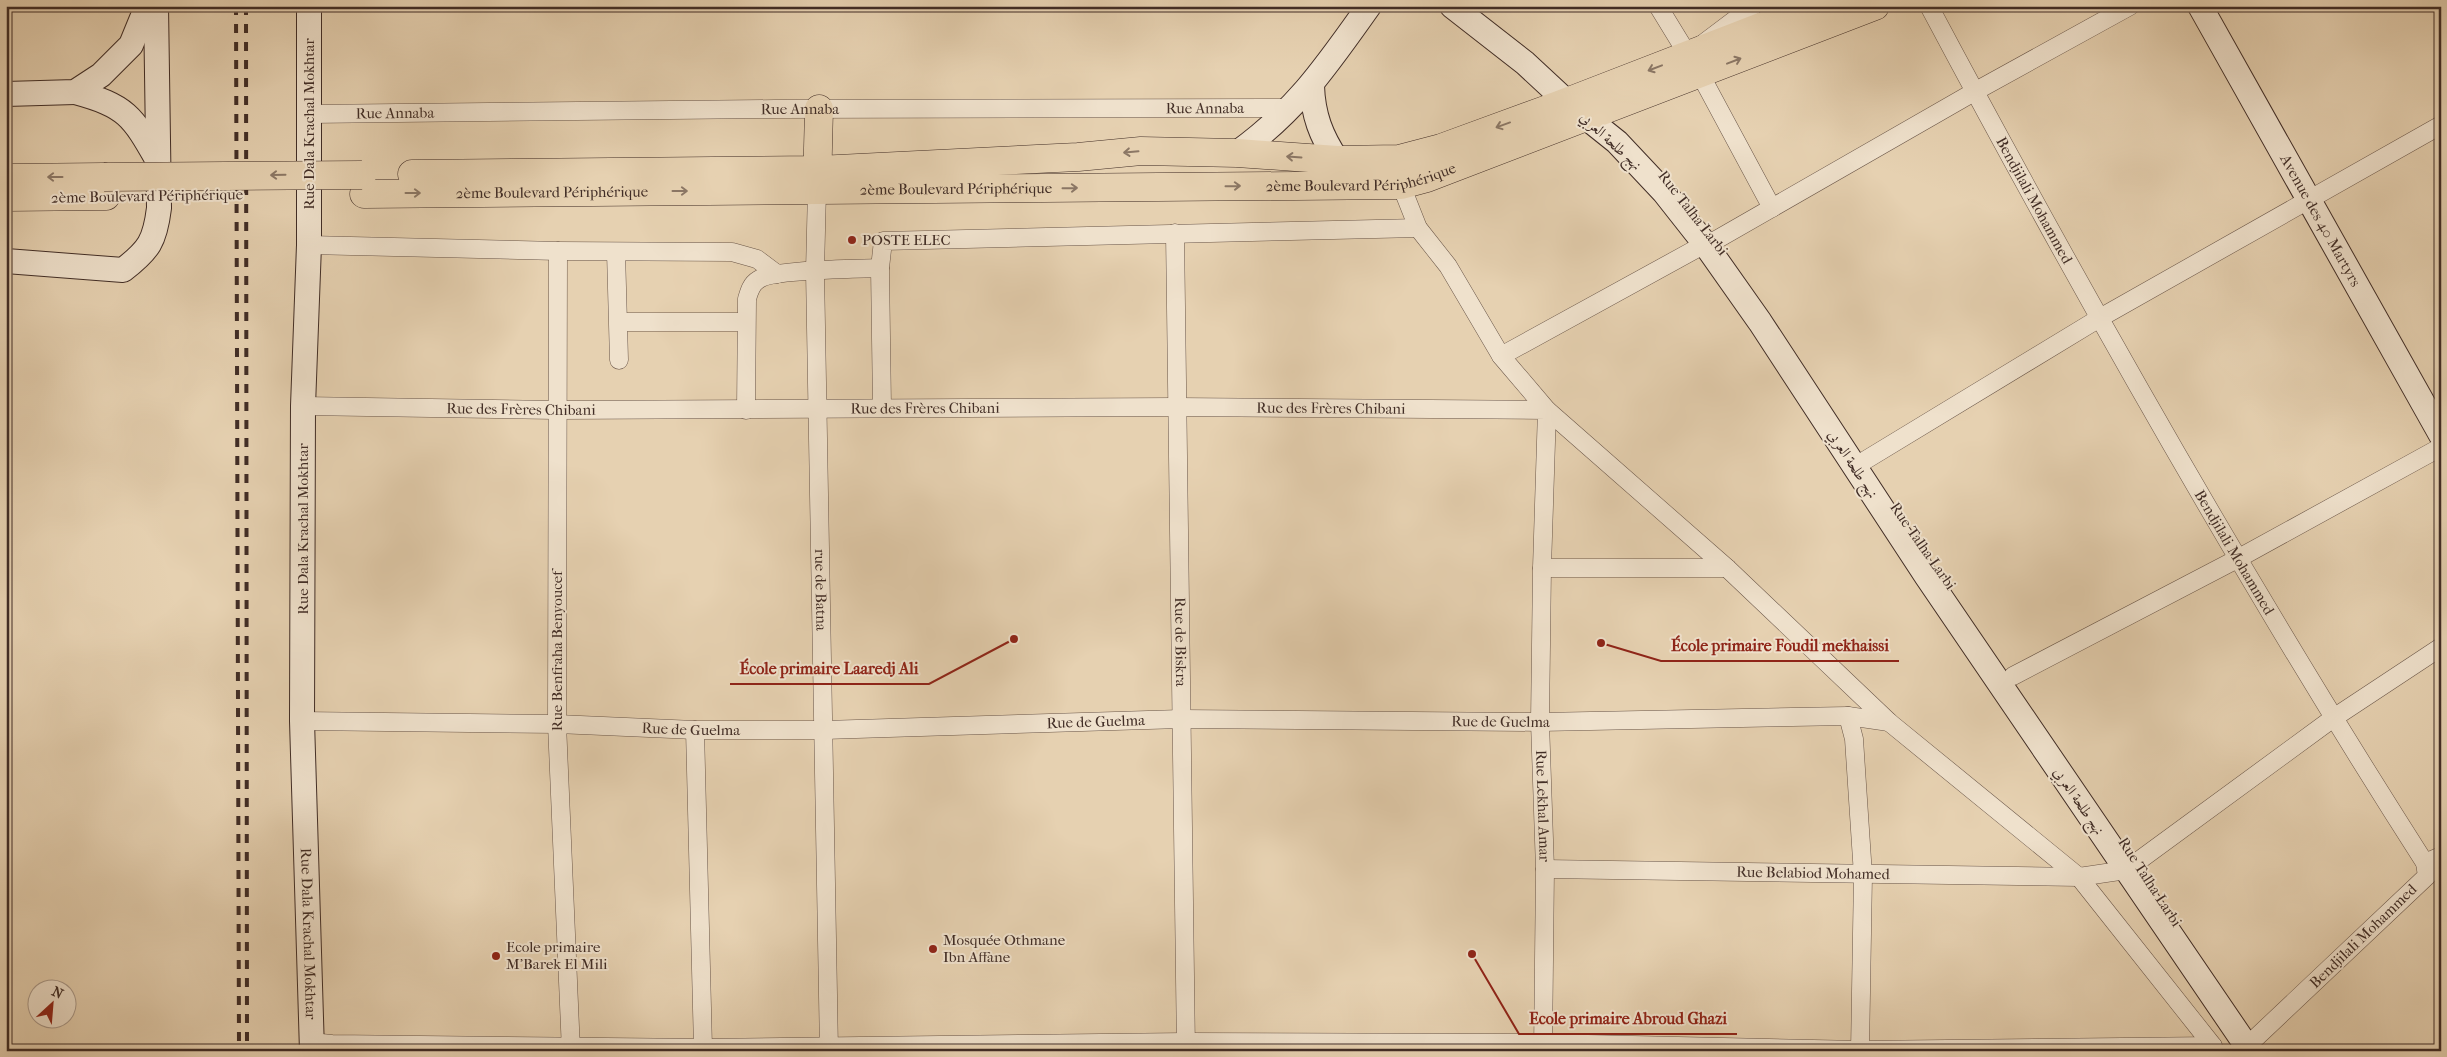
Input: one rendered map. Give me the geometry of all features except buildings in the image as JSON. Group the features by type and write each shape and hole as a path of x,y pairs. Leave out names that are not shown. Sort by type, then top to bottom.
{"main road":[{"name":"2ème Boulevard Périphérique","path":"1694,65 1815,6"},
{"name":"2ème Boulevard Périphérique","path":"6,178 105,186 817,180 1401,185 1427,178 1584,107 1694,65 1875,6"},
{"name":"2ème Boulevard Périphérique","path":"817,180 1141,151 1237,153 1337,160 1400,159 1584,107"},
{"path":"817,180 819,109"},
{"name":"2ème Boulevard Périphérique","path":"6,197 105,186"}],"street":[{"path":"75,92 101,75 131,44 148,6"},
{"path":"6,261 123,270 142,256 156,233 159,208 156,6"},
{"name":"Rue Dala Krachal Mokhtar","path":"308,6 309,245 303,406 302,721 311,1046"},
{"path":"1237,153 1292,108 1312,86 1369,6"},
{"path":"1452,6 1543,78 1584,107"},
{"path":"1658,6 1694,65 1772,208"},
{"path":"1694,65 1753,6"},
{"name":"Bendjilali Mohammed","path":"1929,6 2098,319 2332,719 2433,860 2427,876 2254,1047"},
{"path":"1501,356 1772,208 1974,92 2130,6"},
{"name":"Avenue des 40 Martyrs","path":"2200,6 2441,435"},
{"path":"1312,86 1313,106 1318,126 1337,160"},
{"path":"6,94 75,92 101,99 121,108 135,121 158,162"},
{"name":"نهج طلحة العربي","path":"1584,107 1710,242 1760,322 1927,577 2131,866"},
{"name":"Rue Annaba","path":"309,114 819,109 1292,108"},
{"path":"1864,461 2098,319 2441,125"},
{"name":"rue de Batna","path":"817,180 815,272 829,1049"},
{"path":"1401,185 1418,228 1448,266 1501,356 1547,410 1727,568 1889,722 2079,877 2213,1049"},
{"path":"882,408 880,268 883,241 1418,228"},
{"name":"Rue de Biskra","path":"1175,233 1186,1047"},
{"name":"Rue Talha Larbi","path":"1710,242 2013,676 2131,866 2254,1047"},
{"path":"309,245 616,252 732,252 756,259 777,274"},
{"name":"Rue Benfraha Benyoucef","path":"558,251 556,410 557,724 571,1049"},
{"path":"616,252 620,322 619,360"},
{"path":"746,410 747,299 751,287 759,278 777,274 880,268"},
{"path":"620,322 746,322"},
{"name":"Rue des Frères Chibani","path":"303,406 556,410 1176,407 1547,410"},
{"name":"Rue Lekhal Amar","path":"1543,1047 1545,869 1540,722 1547,410"},
{"path":"2013,676 2239,558 2441,447"},
{"path":"1542,568 1727,568"},
{"path":"2131,866 2332,719 2441,646"},
{"path":"1848,716 1854,738 1863,875 1860,1051"},
{"name":"Rue de Guelma","path":"302,721 557,724 695,730 824,730 1181,719 1540,722 1848,716 1889,722"},
{"path":"695,730 703,1048"},
{"name":"Rue Belabiod Mohamed","path":"1545,869 2079,877 2131,866"},
{"path":"311,1046 571,1049 1186,1047 1543,1047 1860,1051 2213,1049"}],"railway":[{"path":"236,6 239,1051"},
{"path":"246,6 247,1051"}],"place":[{"name":"POSTE ELEC","path":"852,240"},
{"name":"École primaire Laaredj Ali","path":"1014,639"},
{"name":"École primaire Foudil mekhaissi","path":"1601,643"},
{"name":"Mosquée Othmane Ibn Affane","path":"933,949"},
{"name":"Ecole primaire Abroud Ghazi","path":"1472,954"},
{"name":"Ecole primaire M'Barek El Mili","path":"496,956"}]}
